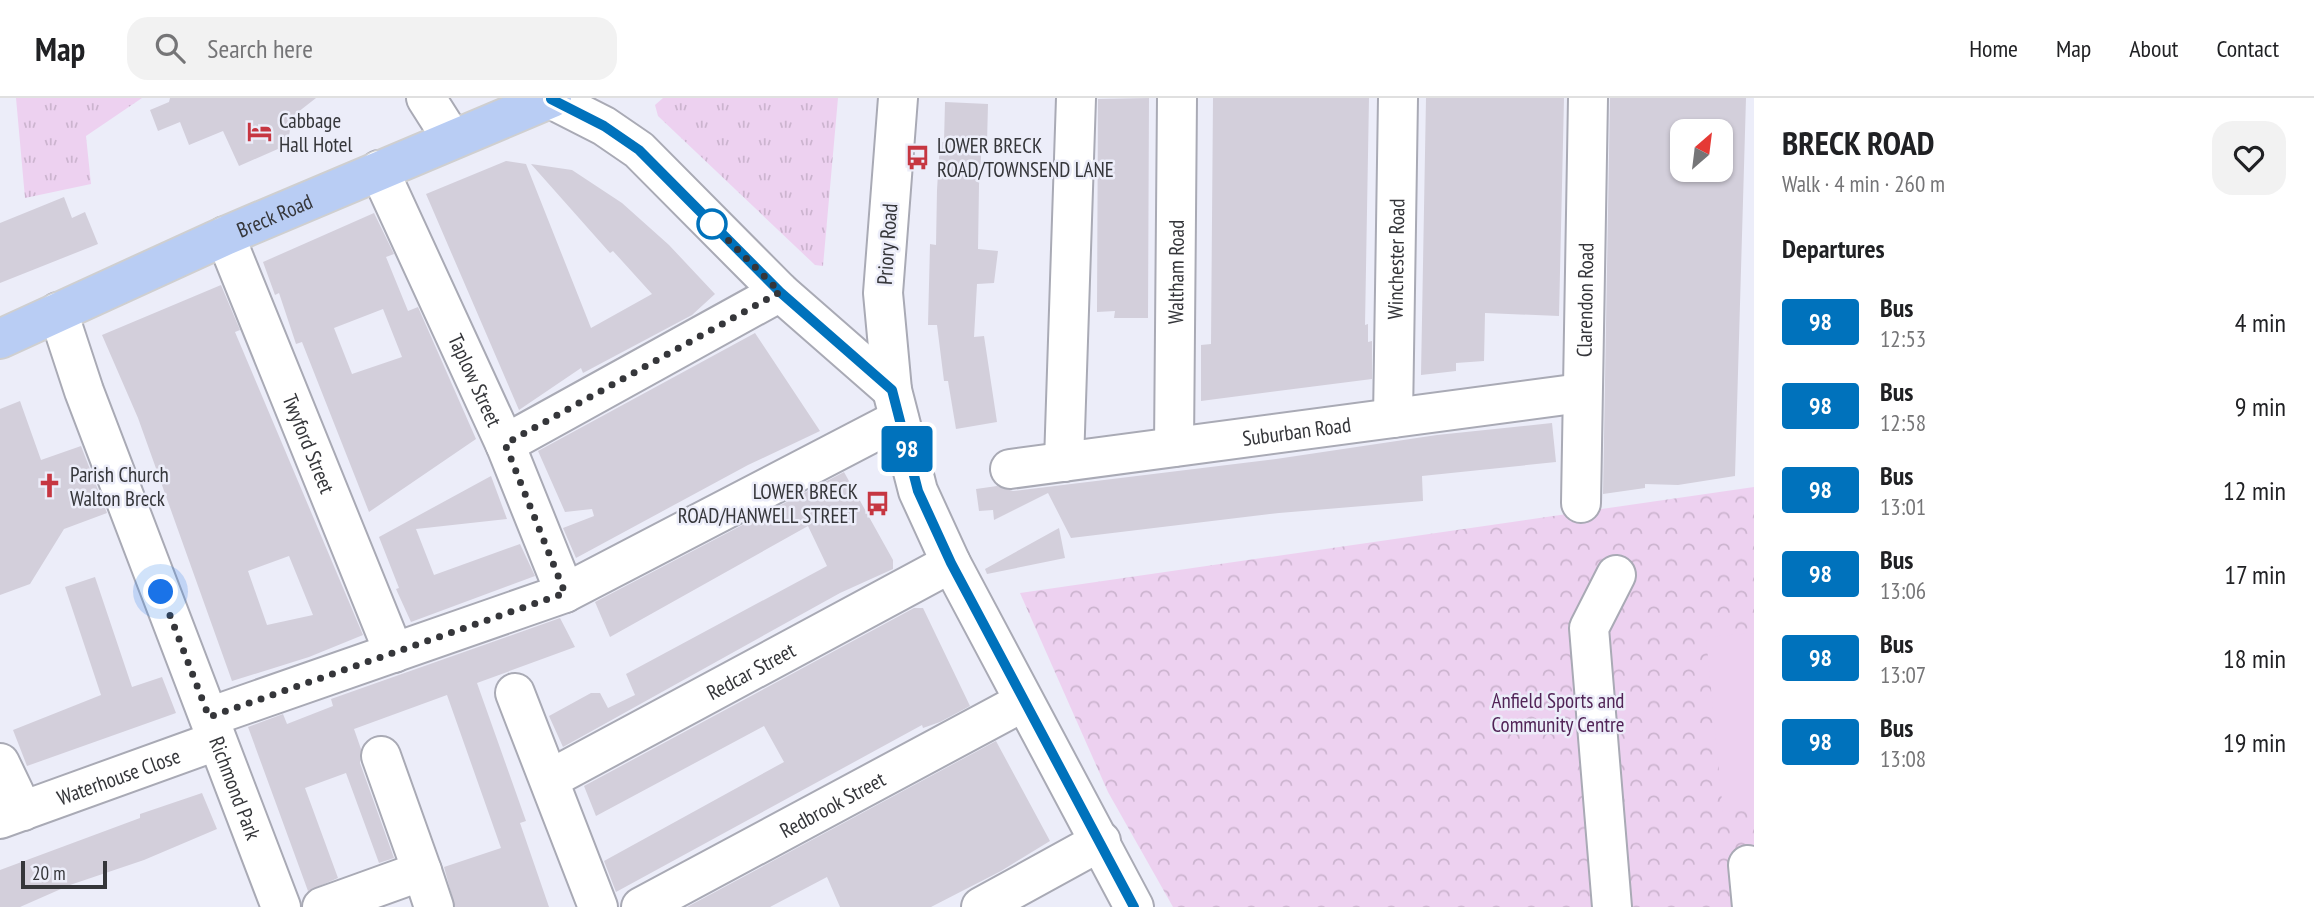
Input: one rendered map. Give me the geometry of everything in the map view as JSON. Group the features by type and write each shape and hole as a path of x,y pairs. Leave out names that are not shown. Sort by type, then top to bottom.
{"main road":[{"name":"Breck Road","path":"0,339 225,236 552,98"}],"street":[{"path":"426,98 452,139"},
{"path":"552,98 604,126 639,150 895,404"},
{"name":"Priory Road","path":"898,98 883,293 895,404 918,491 951,563 1023,702 1101,841 1134,907"},
{"path":"1064,462 1076,98"},
{"name":"Waltham Road","path":"1174,447 1177,98"},
{"name":"Winchester Road","path":"1394,418 1398,98"},
{"name":"Clarendon Road","path":"1581,503 1588,98"},
{"name":"Taplow Street","path":"379,170 505,444 565,593"},
{"name":"Twyford Street","path":"225,236 394,653"},
{"path":"505,444 780,292"},
{"name":"Richmond Park","path":"58,312 84,391 281,907"},
{"name":"Suburban Road","path":"1010,469 1581,393"},
{"name":"Waterhouse Close","path":"0,763 11,815 394,653 565,593 895,404"},
{"name":"Redcar Street","path":"550,779 951,563"},
{"path":"1612,907 1589,628 1616,575"},
{"path":"515,693 598,907"},
{"name":"Redbrook Street","path":"641,907 1023,702"},
{"path":"382,756 434,907"},
{"path":"981,907 1101,841"},
{"path":"1748,865 1752,907"},
{"path":"322,907 422,871"}],"green space":[{"path":"16,98 142,98 86,136 91,184 25,198"},
{"path":"663,98 838,98 823,266 815,265 658,116 655,105"},
{"name":"Anfield Sports and Community Centre","path":"1754,487 1754,907 1173,907 1108,792 1020,593"},
{"path":"1754,633 1754,810 1723,812 1706,637"}],"building":[{"name":"Cabbage Hall Hotel","path":"170,98 316,98 293,116 287,145 239,166 223,131 189,145 180,122 158,131 150,110 169,102"},
{"path":"1149,98 1148,318 1114,318 1115,311 1097,312 1098,99"},
{"path":"1213,98 1369,98 1365,325 1368,324 1368,342 1372,341 1372,379 1201,401 1201,345 1211,344"},
{"path":"1426,98 1564,98 1559,316 1485,313 1484,361 1456,363 1456,371 1421,375"},
{"path":"1610,98 1746,98 1735,476 1678,485 1645,484 1645,488 1603,494"},
{"path":"945,102 988,104 987,143 982,143 979,185 978,249 998,251 994,283 977,284 974,337 984,336 997,422 956,429 948,381 944,381 937,325 928,325 930,244 936,245 940,142 944,142"},
{"path":"506,161 526,164 591,328 652,294 613,251 610,253 531,164 572,170 622,203 669,245 715,294 692,315 583,373 581,368 519,410 426,194"},
{"path":"64,197 72,218 85,212 98,244 0,283 0,223"},
{"path":"374,213 394,254 386,257 408,311 418,307 476,439 369,512 302,342 296,344 279,293 275,295 263,262","holes":["383,309 402,357 352,374 334,328"]},
{"path":"221,285 240,330 235,332 363,635 309,657 232,681 138,418 102,335","holes":["289,556 313,615 267,625 248,571"]},
{"path":"755,333 820,431 748,465 576,558 563,528 594,516 592,509 565,512 538,451"},
{"name":"Parish Church Walton Breck","path":"20,401 41,460 81,446 107,513 64,529 30,584 0,595 0,409"},
{"path":"1552,423 1556,462 1422,476 1423,501 1279,513 1071,538 1048,493 994,520 993,510 979,511 976,489 997,486 1013,491 1276,459 1437,435"},
{"path":"844,472 893,560 893,569 840,593 563,747 549,716 591,693 600,693 608,708 635,695 626,674 827,566 808,526 610,637 595,602"},
{"path":"491,476 507,519 416,529 434,575 520,544 535,576 411,622 396,589 399,588 379,537"},
{"path":"1059,528 1065,558 987,574 985,569"},
{"path":"95,577 132,687 162,677 176,713 27,766 13,730 101,695 65,587"},
{"path":"914,608 923,608 970,706 940,722 923,728 922,725 616,892 604,861 784,762 764,726 596,816 584,786"},
{"path":"560,618 575,647 477,683 526,821 520,823 549,907 455,907 444,867 501,848 447,695 354,729 361,749 360,763 394,858 379,863 346,773 305,788 338,878 308,891 248,727 283,714 287,724 333,706 331,699"},
{"path":"996,741 1050,841 1001,871 931,907 840,907 827,877 770,907 687,907"},
{"path":"202,793 217,829 20,907 0,907 0,870 140,818 140,814"}],"bus line":[{"name":"98","path":"551,99 604,126 639,150 780,292 892,390 918,491 951,563 1134,907"}],"place":[{"name":"Cabbage Hall Hotel","path":"259,132"},
{"name":"LOWER BRECK ROAD/TOWNSEND LANE","path":"917,157"},
{"name":"Parish Church Walton Breck","path":"50,486"},
{"name":"LOWER BRECK ROAD/HANWELL STREET","path":"878,503"}],"route":[{"path":"161,592 209,717 565,593 505,444 780,292 709,221 712,224"}]}
